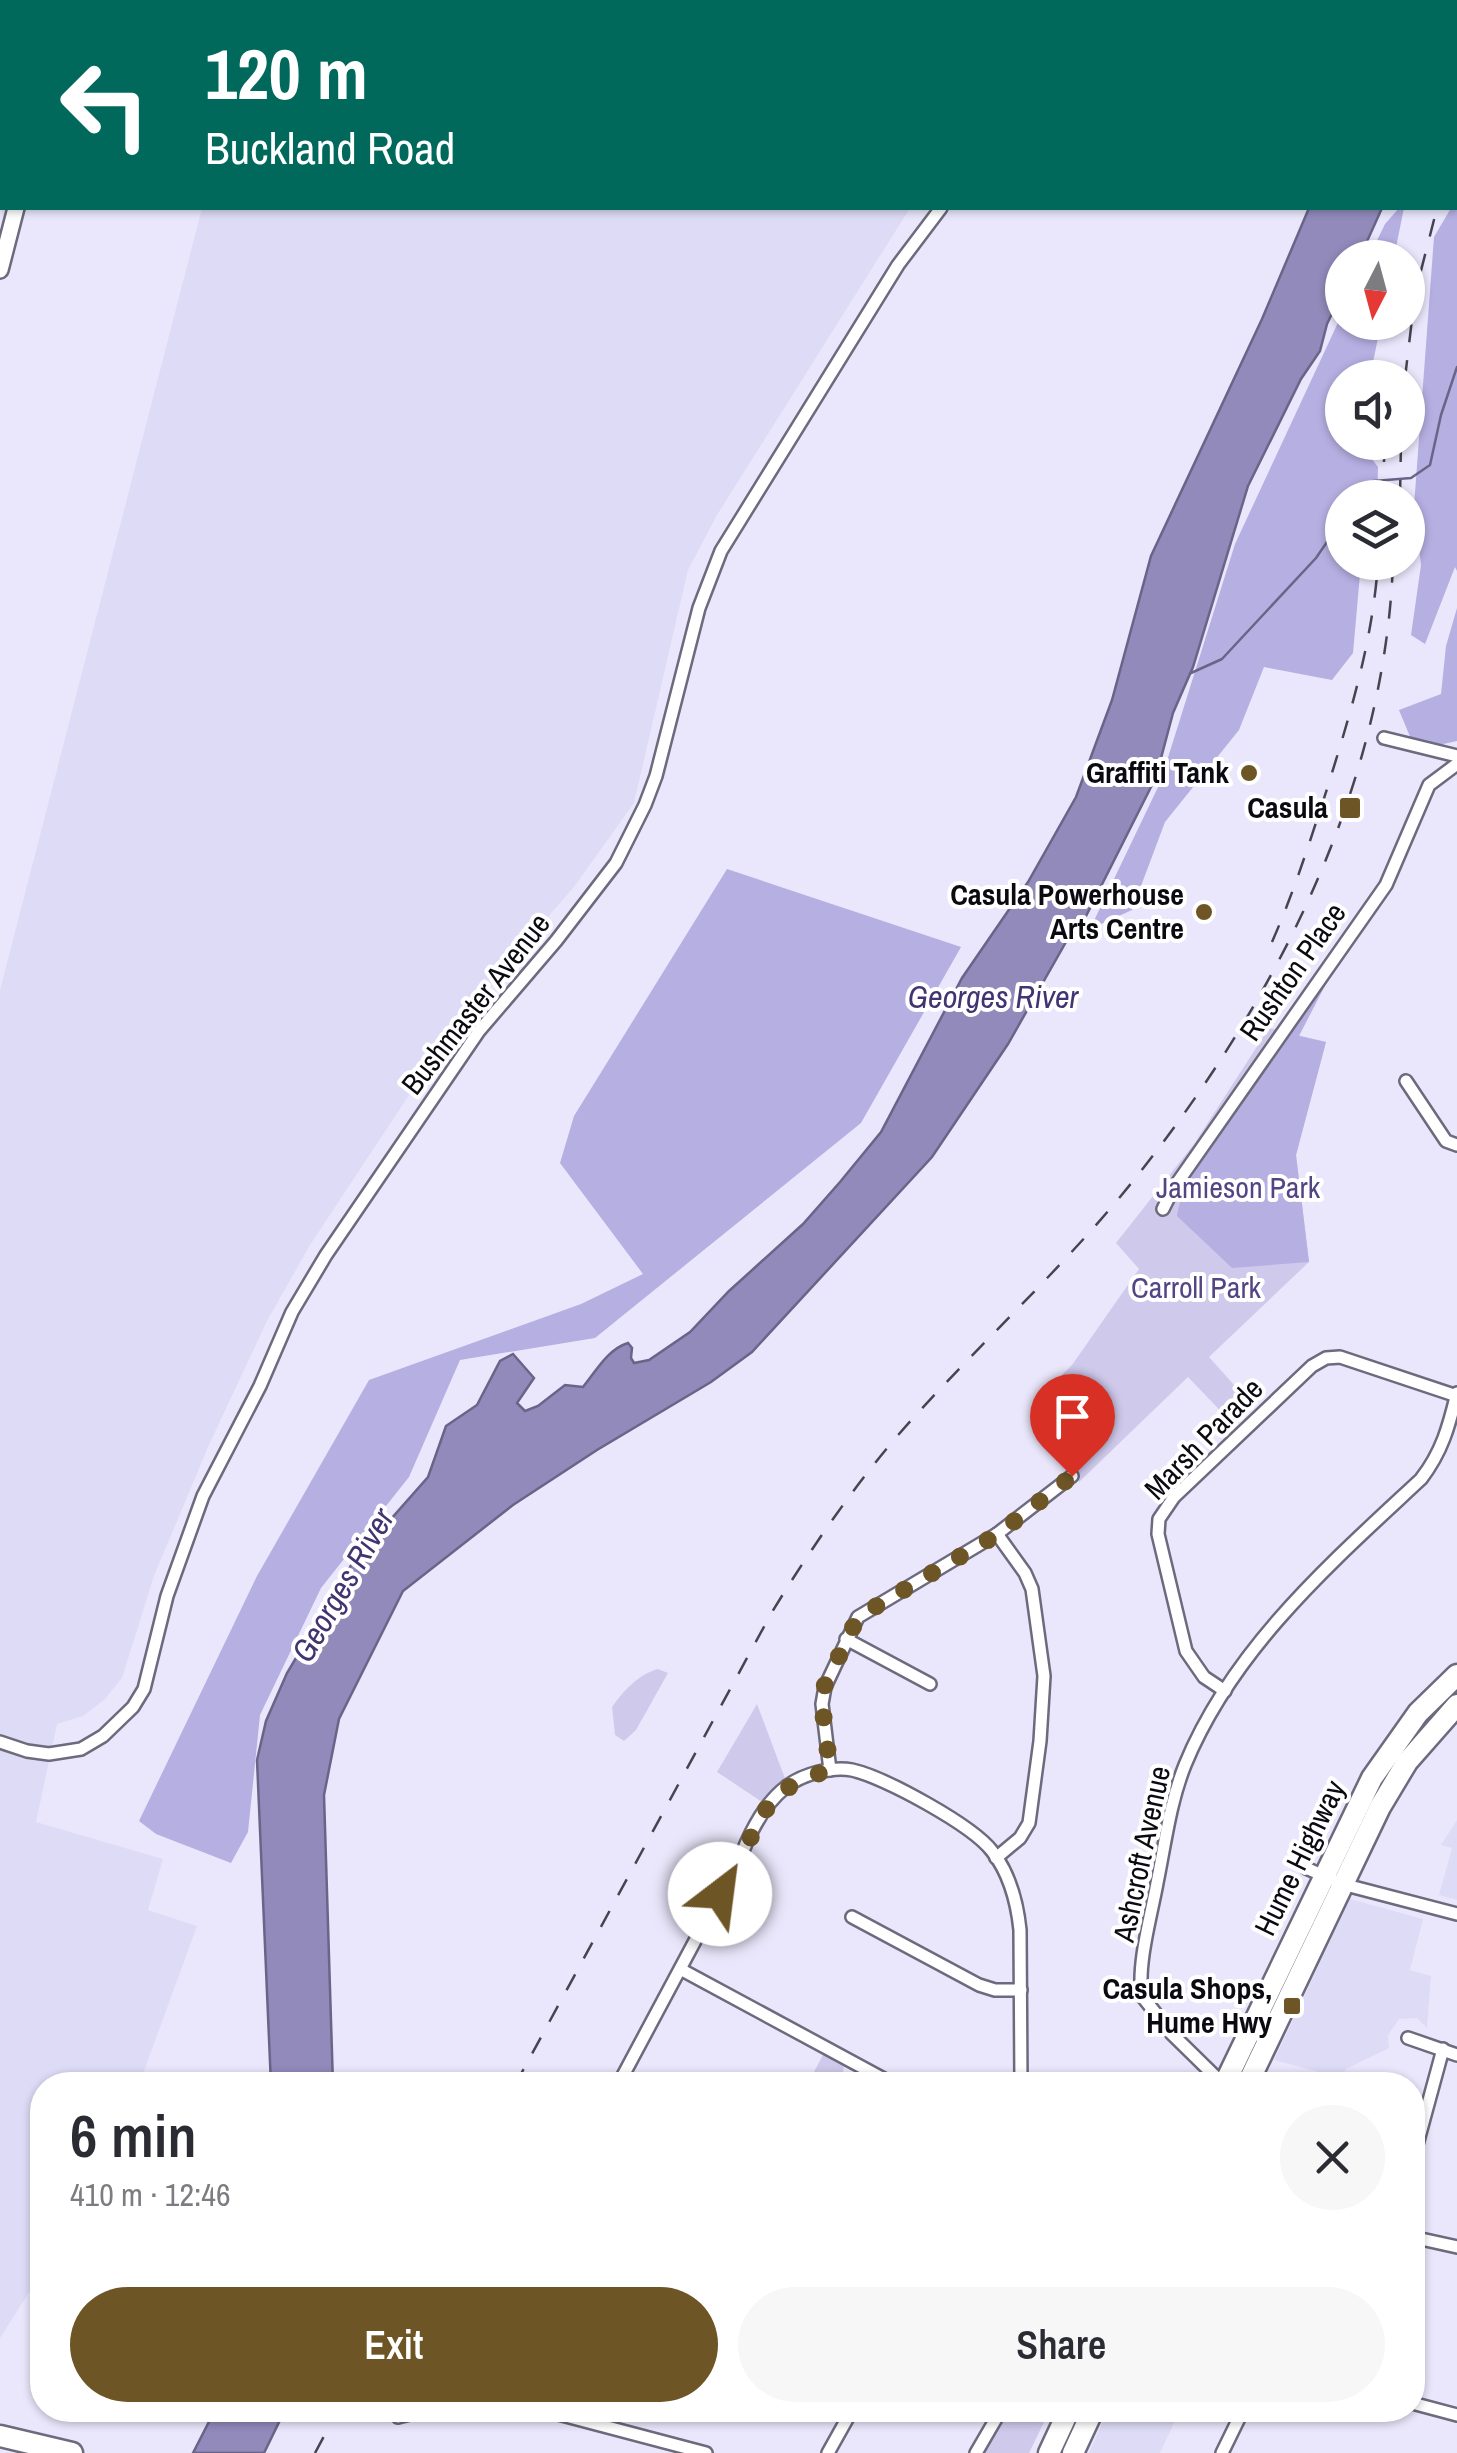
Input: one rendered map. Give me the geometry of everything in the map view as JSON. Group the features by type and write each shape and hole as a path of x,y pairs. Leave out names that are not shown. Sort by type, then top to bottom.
{"highway":[{"name":"Hume Highway","path":"1230,2072 1372,1778 1418,1713 1457,1675"},
{"name":"Hume Highway","path":"1252,2072 1323,1876 1380,1807 1407,1762 1457,1705"},
{"path":"1049,2453 1063,2422"},
{"path":"1073,2453 1087,2422"},
{"path":"0,2436 72,2453"}],"main road":[{"path":"0,270 15,210"}],"street":[{"name":"Bushmaster Avenue","path":"0,1742 49,1754 81,1748 112,1729 133,1707 144,1688 168,1596 203,1496 260,1386 292,1312 326,1254 479,1031 616,863 656,776 698,608 721,551 898,265 939,210"},
{"path":"1384,738 1457,756"},
{"name":"Rushton Place","path":"1162,1209 1194,1157 1386,885 1429,785 1457,764"},
{"path":"1406,1081 1446,1142 1457,1145"},
{"name":"Marsh Parade","path":"1225,1691 1204,1677 1186,1651 1158,1534 1165,1508 1312,1366 1326,1358 1356,1360 1457,1395"},
{"name":"Ashcroft Avenue","path":"1211,2072 1144,2002 1140,1989 1176,1792 1186,1764 1225,1691 1300,1592 1421,1479 1435,1461 1443,1447 1457,1395"},
{"path":"830,1770 822,1704 824,1687 858,1617 998,1534 1072,1476"},
{"path":"996,1858 1020,1838 1029,1823 1044,1676 1032,1589 998,1534"},
{"path":"846,1639 930,1684"},
{"path":"625,2072 720,1894 730,1887 764,1812 787,1786 830,1770 867,1775 960,1823 978,1836 1006,1873 1018,1910 1021,2072"},
{"path":"1323,1876 1457,1914"},
{"path":"852,1917 979,1984 995,1990 1022,1990"},
{"path":"682,1970 871,2072"},
{"path":"1408,2038 1457,2056"},
{"path":"1425,2115 1443,2049"},
{"path":"1425,2240 1457,2248"},
{"path":"1425,2406 1457,2415"},
{"path":"588,2422 706,2453"},
{"path":"828,2453 845,2422"},
{"path":"976,2453 994,2422"},
{"path":"1222,2453 1237,2422"}],"shaded area":[{"path":"201,210 909,210 717,515 688,570 634,803 574,887 497,975 425,1071 310,1245 267,1321 208,1447 154,1576 122,1678 104,1700 83,1716 57,1724 36,1822 163,1859 148,1910 197,1926 144,2072 30,2072 30,2291 0,2338 0,990"},
{"path":"1457,1820 1457,1900 1439,1895 1452,1848 1441,1845"},
{"path":"1350,1899 1423,1919 1410,1970 1431,1976 1427,2028 1417,2018 1399,2019 1388,2035 1389,2048 1344,2072 1319,2072 1274,2060"},
{"path":"1103,2422 1174,2422 1160,2453 1089,2453"}],"green space":[{"path":"1397,210 1404,210 1397,240 1377,240"},
{"path":"1450,210 1457,210 1457,571 1455,567 1425,644 1411,635 1419,580 1425,580 1425,480 1416,480 1417,460 1425,460 1425,360 1434,237"},
{"path":"1330,340 1378,340 1373,360 1325,360 1325,460 1373,460 1378,467 1378,480 1325,480 1325,580 1359,580 1353,653 1332,680 1264,667 1239,730 1165,822 1132,910 1090,929 1160,783 1235,544"},
{"path":"1457,608 1457,741 1439,745 1411,739 1399,710 1441,694 1446,646"},
{"path":"727,869 961,947 861,1123 595,1338 460,1360 409,1477 321,1588 260,1715 248,1832 231,1863 156,1834 139,1821 257,1576 369,1380 581,1304 643,1274 560,1163 574,1116"},
{"name":"Jamieson Park","path":"1329,978 1299,1036 1326,1042 1296,1155 1309,1262 1232,1268 1177,1216 1180,1201 1206,1149"},
{"name":"Carroll Park","path":"1269,1028 1326,1042 1296,1155 1309,1262 1209,1357 1253,1406 1233,1424 1188,1377 1079,1482 1052,1385 1072,1365 1139,1269 1116,1243 1194,1144"},
{"path":"658,1669 668,1673 636,1730 624,1741 615,1735 612,1707 632,1684"},
{"path":"757,1704 786,1781 762,1802 717,1772"},
{"path":"824,2053 844,2065 843,2072 814,2072"},
{"path":"1000,2422 1044,2422 1029,2453 982,2453"}],"water":[{"name":"Georges River","path":"1308,210 1381,210 1368,240 1325,240 1325,332 1320,351 1301,379 1248,486 1193,667 1173,713 1156,777 1081,926 1066,942 1008,1044 932,1157 752,1352 711,1382 513,1505 403,1591 339,1719 324,1795 333,2072 270,2072 257,1760 266,1721 287,1673 353,1562 428,1477 446,1426 477,1405 500,1361 513,1354 534,1378 517,1403 525,1411 565,1385 583,1387 608,1355 628,1343 634,1363 649,1360 690,1332 803,1224 881,1132 962,978 1028,882 1076,797 1112,700 1151,556 1262,319"},
{"path":"209,2422 279,2422 264,2453 193,2453"}],"waterway":[{"path":"1386,480 1411,478 1430,465 1457,367"},
{"path":"1191,673 1222,659 1325,545"}],"railway":[{"path":"1407,360 1415,294 1436,210"},
{"path":"1383,480 1384,460"},
{"path":"1400,480 1401,460"},
{"path":"1272,942 1308,847 1352,705 1366,649 1376,580"},
{"path":"522,2072 772,1612 816,1543 899,1434 1120,1197 1223,1056 1268,980 1308,901 1342,819 1368,735 1385,649 1391,580"},
{"path":"315,2453 332,2422"}],"place":[{"name":"Graffiti Tank","path":"1249,773"},
{"name":"Casula","path":"1350,808"},
{"name":"Casula Powerhouse Arts Centre","path":"1204,912"},
{"name":"Casula Shops, Hume Hwy","path":"1292,2006"}],"route":[{"path":"720,1894 730,1887 756,1826 774,1799 799,1779 830,1770 822,1704 824,1687 858,1617 998,1534 1072,1476"}]}
